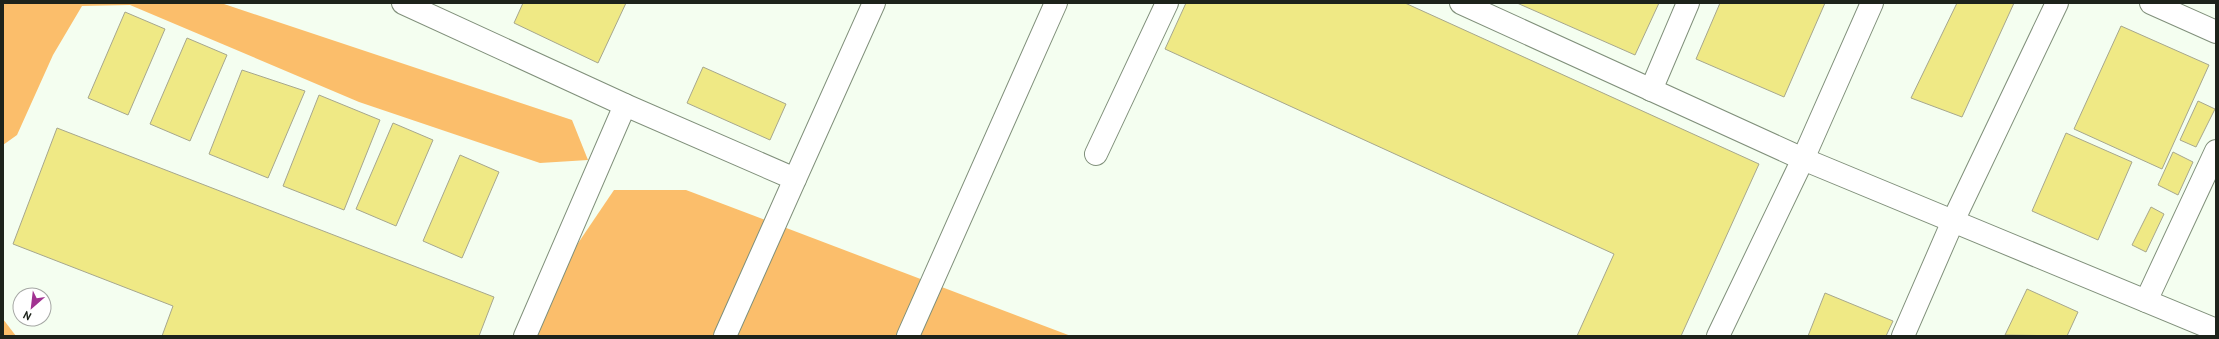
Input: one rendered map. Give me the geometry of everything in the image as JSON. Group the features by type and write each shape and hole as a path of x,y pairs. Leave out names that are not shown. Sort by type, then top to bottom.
{"street":[{"path":"403,3 625,105 795,179"},
{"path":"725,336 874,3"},
{"path":"908,336 1056,3"},
{"path":"1096,154 1168,3"},
{"path":"1461,3 1803,159 2216,330"},
{"path":"1651,90 1688,3"},
{"path":"1718,336 1803,159 1872,3"},
{"path":"1903,336 1953,221 2057,3"},
{"path":"2151,3 2216,32"},
{"path":"525,336 625,105"},
{"path":"2146,301 2216,152"}],"shaded area":[{"path":"3,3 221,3 572,120 588,160 540,163 359,102 130,5 82,6 53,55 17,135 3,145"},
{"path":"614,190 686,190 1071,336 525,336 543,295"},
{"path":"3,319 16,336 3,336"}],"building":[{"path":"523,3 626,3 598,63 514,23"},
{"path":"1186,3 1405,3 1759,164 1681,336 1577,336 1614,254 1165,49"},
{"path":"1517,3 1659,3 1635,55"},
{"path":"1720,3 1825,3 1784,97 1696,59"},
{"path":"1957,3 2014,3 1962,117 1911,98"},
{"path":"125,12 165,29 128,115 88,98"},
{"path":"2121,26 2209,65 2162,169 2074,129"},
{"path":"187,38 227,55 190,141 150,124"},
{"path":"703,67 786,104 770,140 687,103"},
{"path":"242,70 305,91 268,178 209,154"},
{"path":"319,95 380,120 344,210 283,186"},
{"path":"2198,101 2215,109 2196,147 2180,140"},
{"path":"393,123 433,140 396,226 356,209"},
{"path":"57,128 494,297 479,336 162,336 173,306 13,244"},
{"path":"2066,133 2132,162 2098,240 2032,211"},
{"path":"2173,152 2193,162 2178,195 2158,185"},
{"path":"460,155 499,172 462,258 423,241"},
{"path":"2151,207 2164,214 2146,252 2132,245"},
{"path":"2027,289 2078,312 2067,336 2005,335"},
{"path":"1825,293 1893,321 1886,336 1808,336"}]}
